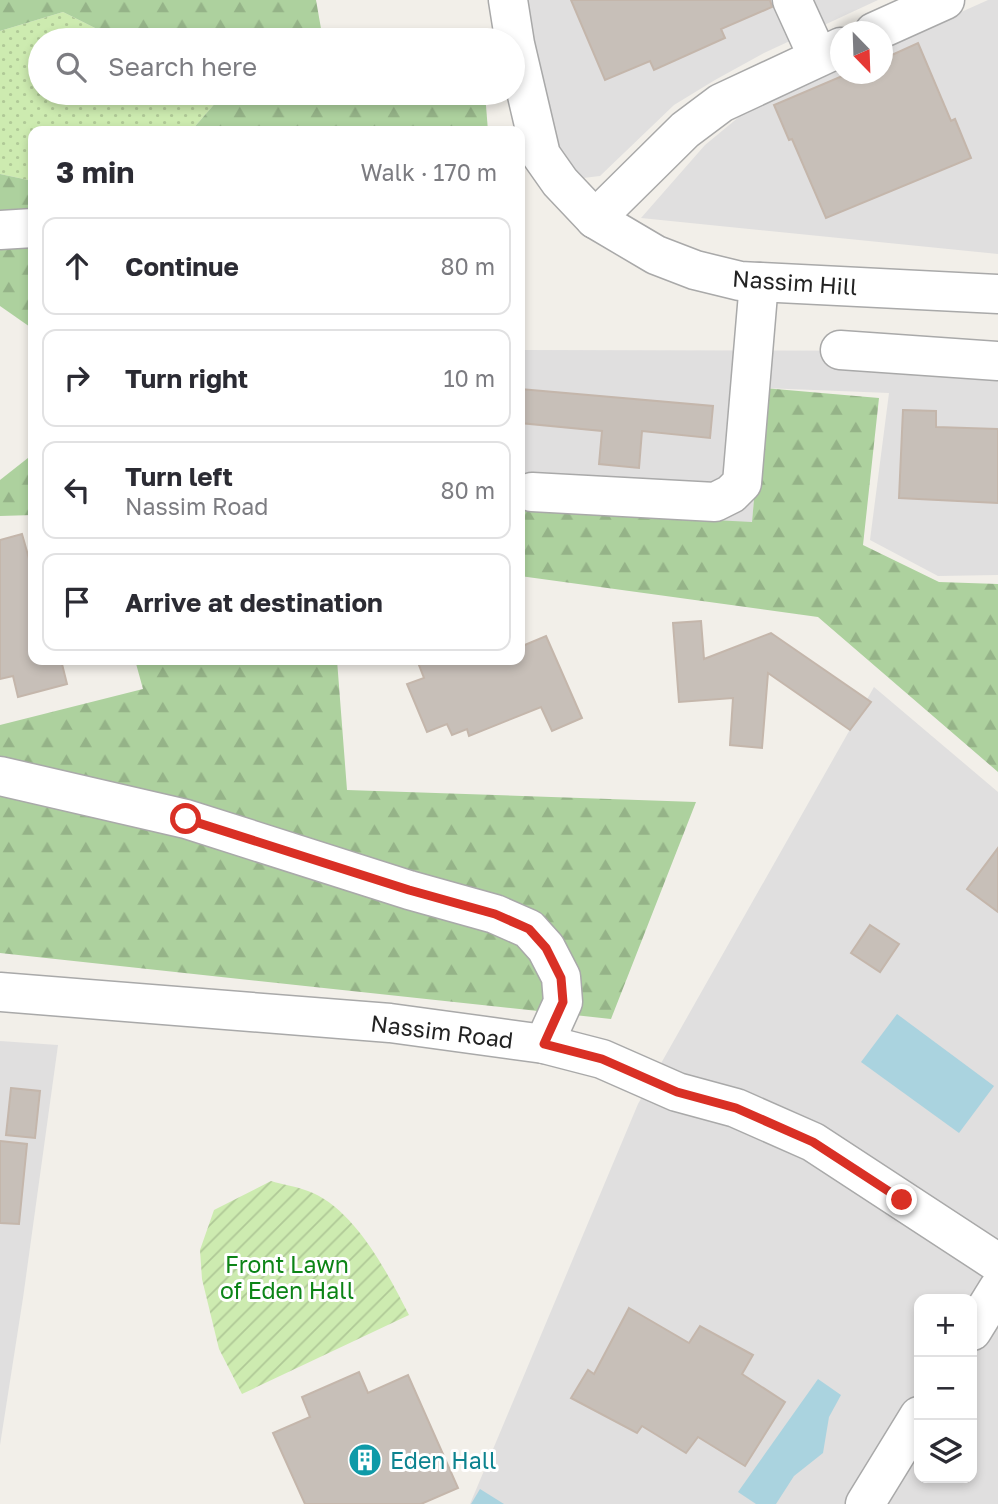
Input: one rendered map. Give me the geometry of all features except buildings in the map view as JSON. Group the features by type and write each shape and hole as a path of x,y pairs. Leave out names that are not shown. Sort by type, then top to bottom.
{"street":[{"name":"Nassim Hill","path":"509,0 513,28"},
{"path":"595,219 676,138 722,103 829,52 792,0"},
{"path":"887,17 945,0"},
{"name":"Nassim Hill","path":"523,105 531,162 560,182 595,219 656,255 695,270 740,281 998,294"},
{"path":"0,230 28,228"},
{"path":"532,492 715,502 742,484 759,282"},
{"path":"840,351 998,361"},
{"path":"0,776 186,819 409,890 495,914 529,929 546,948 561,978 563,1002 544,1044"},
{"name":"Nassim Road","path":"0,992 390,1023 544,1044 602,1059 677,1092 736,1108 813,1142 998,1263"},
{"path":"977,1323 998,1289"},
{"path":"865,1504 917,1420"}],"shaded area":[{"path":"526,0 878,0 764,53 674,105 600,176 575,179 551,164"},
{"path":"988,0 998,0 998,254 641,218 705,145 751,107 830,71 830,84 893,84 893,43"},
{"path":"525,350 998,351 998,575 938,576 870,540 889,393 764,388 752,523 525,510"},
{"path":"874,687 998,792 998,1504 470,1504 638,1104"},
{"path":"0,1041 58,1045 0,1445"}],"green space":[{"path":"0,0 316,0 321,28 95,28 63,12 0,31"},
{"path":"63,12 95,28 28,28 28,105 214,105 195,126 28,126 28,180 0,174 0,31"},
{"path":"214,105 486,105 488,126 195,126"},
{"path":"0,174 28,180 28,326 0,306"},
{"path":"764,388 879,398 863,545 939,582 998,584 998,772 818,617 525,577 525,510 752,522"},
{"path":"28,458 28,515 0,516 0,480"},
{"path":"136,665 337,665 347,790 696,802 611,1019 0,953 0,725 143,689"},
{"name":"Front Lawn of Eden Hall","path":"271,1181 313,1193 344,1215 370,1246 409,1315 242,1394 219,1349 202,1279 200,1250 214,1210"}],"water":[{"path":"897,1014 994,1086 959,1133 861,1062"},
{"path":"818,1379 841,1395 829,1417 823,1453 794,1476 776,1504 756,1504 738,1492"},
{"path":"480,1489 504,1504 471,1504"}],"place":[{"name":"Eden Hall","path":"365,1460"}],"route":[{"path":"186,819 409,890 495,914 529,929 546,948 561,978 563,1002 544,1044 602,1059 677,1092 736,1108 813,1142 902,1200"}]}
